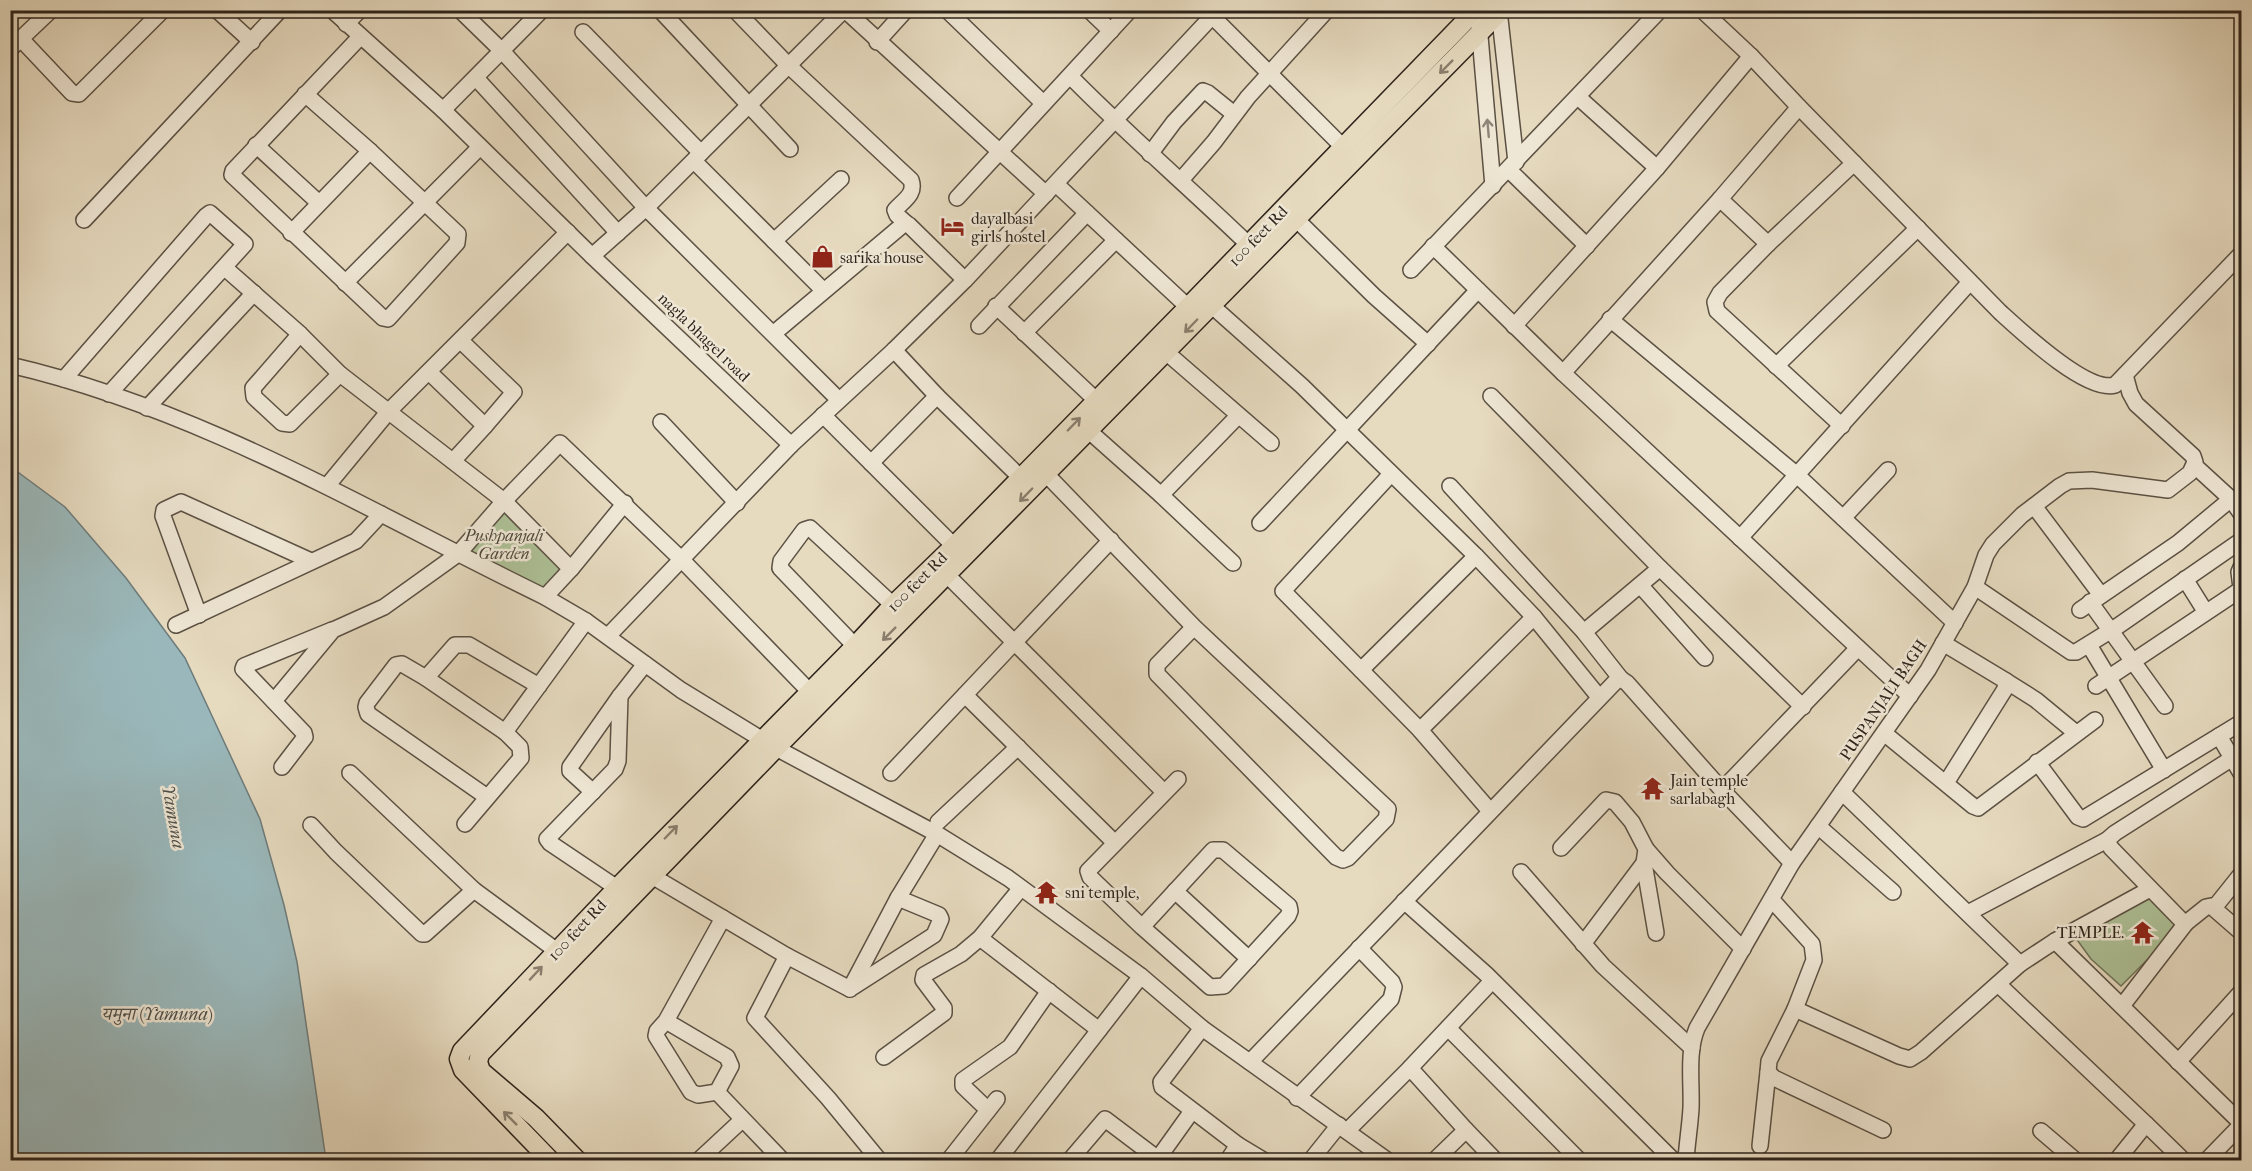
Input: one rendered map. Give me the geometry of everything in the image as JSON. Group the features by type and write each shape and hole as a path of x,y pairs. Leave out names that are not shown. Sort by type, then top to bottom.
{"main road":[{"name":"100 feet Rd","path":"550,1161 463,1070 459,1059 462,1051 617,888 770,743 810,692 893,605 959,552 1021,478 1477,10"},
{"path":"577,1161 536,1118 482,1071 478,1058 652,876 770,743 947,575 959,552 1046,474 1500,12"}],"street":[{"path":"51,10 16,44 72,93 79,94 163,10"},
{"path":"218,10 252,42"},
{"path":"84,220 280,10"},
{"name":"nagla bhagel road","path":"332,10 443,110 592,256 791,444"},
{"path":"346,24 360,10"},
{"path":"460,10 502,51 646,208 839,400"},
{"path":"443,110 542,10"},
{"path":"660,10 790,149"},
{"path":"735,10 788,65 911,180 913,186 911,194 895,210 897,215 965,280"},
{"path":"592,256 646,208 844,10 1001,151 1087,213 1188,307"},
{"path":"877,42 906,10"},
{"path":"947,10 1043,103"},
{"path":"1089,10 1111,32"},
{"path":"957,198 1043,103 1071,77 1130,10"},
{"path":"1181,180 1269,73 1327,10"},
{"path":"1477,10 1493,186"},
{"path":"1411,270 1660,10"},
{"path":"1702,10 1751,56 2000,312 2082,378 2097,385 2110,387 2126,375 2241,253"},
{"path":"1500,12 1512,166 1587,246"},
{"path":"608,636 791,444 894,350 965,280 1212,13 1343,147"},
{"path":"584,32 774,241 823,290"},
{"path":"305,94 459,234 458,243 388,319 383,318 345,283 232,175 256,145 305,94 360,37"},
{"path":"1514,326 1657,168 1751,56"},
{"path":"1071,77 1249,245"},
{"path":"476,78 618,233"},
{"path":"1150,154 1174,122 1203,92 1208,93 1234,114"},
{"path":"1578,97 1657,168"},
{"path":"1563,373 1720,199 1799,107"},
{"path":"256,145 319,203"},
{"path":"345,283 480,147"},
{"path":"291,233 370,151"},
{"path":"1842,426 1717,311 1715,306 1716,297 1854,163"},
{"path":"774,241 840,179"},
{"path":"1720,199 1768,244"},
{"path":"64,379 210,213 245,244 109,394"},
{"path":"979,326 1087,213"},
{"path":"1296,219 1374,296 1428,344"},
{"path":"773,334 906,223"},
{"path":"1776,366 1918,228"},
{"path":"327,486 389,411 568,232"},
{"path":"1024,333 1116,240"},
{"path":"1433,246 1563,373 1910,696"},
{"path":"225,268 300,334 340,374 504,501 571,569"},
{"path":"1740,538 1970,282"},
{"path":"1260,523 1478,290"},
{"path":"147,408 254,293"},
{"path":"1211,305 1302,386 1476,556 1534,617 1599,697"},
{"path":"996,306 1097,401"},
{"path":"1610,319 1797,475 1955,623"},
{"path":"300,334 253,388 254,397 282,423 290,424 340,374"},
{"path":"453,461 514,392 461,341"},
{"path":"894,350 937,396 1021,478"},
{"path":"1166,352 1271,443"},
{"path":"10,365 64,379 217,434 327,486 545,597 608,636 681,690 770,743 938,828 1141,976 1202,1028 1387,1161"},
{"path":"429,372 485,426"},
{"path":"2126,375 2130,393 2136,404 2193,456 2195,466 2231,499 2241,515"},
{"path":"871,463 937,396"},
{"path":"1491,396 1660,568 1803,707"},
{"path":"824,415 959,552"},
{"path":"1161,495 1238,416"},
{"path":"661,422 737,503"},
{"path":"1089,431 1233,563"},
{"path":"282,767 305,735 243,669 243,666 384,607 458,554 504,501 560,443 625,503 810,692"},
{"name":"PUSPANJALI BAGH","path":"1686,1161 1692,1048 1697,1028 1792,863 1928,670 1975,587 1989,549 2012,524 2060,486 2078,480 2168,490 2186,477 2195,466"},
{"path":"1843,518 1888,470"},
{"path":"1046,474 1194,627 1388,809 1386,819 1348,858 1344,860 1336,857 1157,674 1157,665 1194,627"},
{"path":"1391,474 1283,591 1420,730 1490,811"},
{"path":"1450,486 1584,632 1621,679 1792,863"},
{"path":"2090,602 2178,543 2231,499"},
{"path":"200,615 163,516 164,510 181,502 311,561"},
{"path":"545,597 625,503"},
{"path":"2034,506 2090,602 2165,706"},
{"path":"176,626 356,541 381,514"},
{"path":"855,646 780,568 781,561 804,530 810,528 893,605"},
{"path":"891,773 1111,540"},
{"path":"1975,587 2071,652 2079,651 2241,540"},
{"path":"1360,670 1476,556"},
{"path":"2096,686 2241,588 2239,572 2241,565"},
{"path":"1584,632 1660,568"},
{"path":"947,575 1164,792"},
{"path":"2185,579 2205,611"},
{"path":"1640,585 1705,658"},
{"path":"1420,730 1534,617"},
{"path":"506,732 586,621"},
{"path":"274,701 333,630"},
{"path":"426,678 458,644 469,645 539,686"},
{"path":"1943,644 2036,700 2076,733"},
{"path":"2089,645 2164,770"},
{"path":"1722,790 1858,648"},
{"path":"465,824 521,758 520,747 506,732 426,678 402,664 396,665 367,703 368,714 487,797"},
{"path":"593,792 569,770 645,664"},
{"path":"1250,1062 1614,681 1621,679"},
{"path":"1946,783 2005,689 2006,681"},
{"path":"965,695 1115,843"},
{"path":"617,888 547,839 615,769 618,761 620,696"},
{"path":"1884,733 1972,806 1978,808 2095,720"},
{"path":"2037,762 2078,817 2083,819 2241,722"},
{"path":"2219,736 2241,775"},
{"path":"850,989 938,828 1018,747"},
{"path":"1968,913 2107,840 2231,759"},
{"path":"350,773 474,890 557,951"},
{"path":"1142,927 1213,850 1217,849 1223,850 1289,906 1290,911 1288,916 1224,986 1210,987 1142,927 1088,874 1088,871 1178,779"},
{"path":"1842,792 2020,964"},
{"path":"1561,848 1606,800 1610,799 1615,802 1632,822 1645,856 1656,933"},
{"path":"311,825 422,934 425,934 474,890"},
{"path":"1818,826 1893,892"},
{"path":"2107,840 2111,848 2150,889 2186,923"},
{"path":"1583,944 1645,856"},
{"path":"1645,856 1667,873 1743,949"},
{"path":"1521,872 1603,966 1692,1048"},
{"path":"2214,908 2241,873"},
{"path":"652,876 787,956 850,989"},
{"path":"884,1057 944,1013 944,1008 923,980 924,975 961,954 980,938 1021,888"},
{"path":"1795,1010 1910,1059 1921,1052 2020,964 2055,941 2150,889"},
{"path":"1175,891 1249,959"},
{"path":"850,989 937,932 941,919 939,915 898,898"},
{"path":"1760,1146 1769,1061 1795,1010 1814,960 1812,944 1772,900"},
{"path":"1404,901 1492,981 1673,1161"},
{"path":"2122,1006 2186,923 2208,906 2214,908 2241,933"},
{"path":"717,1092 698,1095 690,1092 656,1036 723,918"},
{"path":"980,938 1099,1030"},
{"path":"2055,941 2241,1124 2207,1161"},
{"path":"1297,1098 1391,999 1394,987 1392,982 1359,948"},
{"path":"787,956 755,1018 828,1098 879,1161"},
{"path":"998,1161 1141,976"},
{"path":"1311,1161 1343,1128 1410,1068 1492,981"},
{"path":"1998,984 2182,1161"},
{"path":"949,1161 992,1105 963,1086 963,1080 1010,1047 1049,991"},
{"path":"2178,1062 2241,991"},
{"path":"666,1021 727,1057 731,1066 717,1092"},
{"path":"1202,1028 1161,1082 1162,1088 1238,1146 1263,1161"},
{"path":"1448,1028 1580,1161"},
{"path":"1410,1068 1495,1161"},
{"path":"1768,1072 1774,1078 1883,1130"},
{"path":"717,1092 782,1161"},
{"path":"1070,1161 1106,1119 1157,1160 1192,1111"},
{"path":"699,1161 742,1120"},
{"path":"2116,1161 2146,1124"},
{"path":"1435,1161 1466,1130"},
{"path":"2041,1131 2075,1161"},
{"path":"1228,1161 1238,1146"}],"green space":[{"name":"Pushpanjali Garden","path":"504,501 571,569 545,597 458,554"},
{"path":"2148,896 2178,926 2121,986 2091,959 2075,937"}],"water":[{"name":"यमुना (Yamuna)","path":"11,467 65,507 126,578 185,658 260,819 297,962 326,1160 11,1160"}],"place":[{"name":"dayalbasi girls hostel","path":"953,227"},
{"name":"sarika house","path":"822,257"},
{"name":"Jain temple sarlabagh","path":"1652,789"},
{"name":"sni temple,","path":"1047,892"},
{"name":"TEMPLE.","path":"2142,932"}],"water label":[{"name":"Yamuna","path":"173,817"}]}
